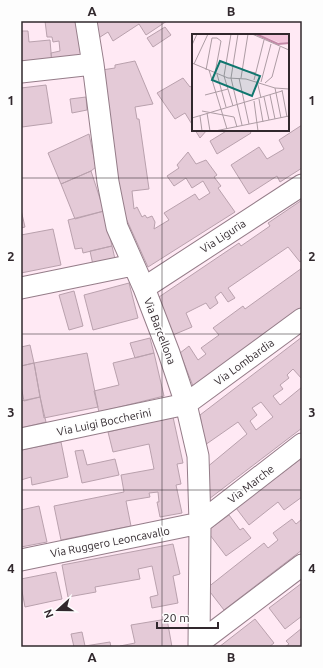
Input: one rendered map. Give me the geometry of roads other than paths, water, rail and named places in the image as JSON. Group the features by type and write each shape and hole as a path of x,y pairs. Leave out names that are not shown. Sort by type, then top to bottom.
{"street":[{"name":"Via Barcellona","path":"86,21 108,182 117,227 144,288 169,353 186,404 198,456 200,523 199,645"},
{"path":"21,72 93,64"},
{"name":"Via Liguria","path":"144,288 302,185"},
{"path":"21,288 133,265"},
{"name":"Via Lombardia","path":"186,404 302,319"},
{"name":"Via Luigi Boccherini","path":"21,439 186,404"},
{"name":"Via Marche","path":"200,523 302,444"},
{"name":"Via Ruggero Leoncavallo","path":"21,560 200,523"},
{"path":"199,645 302,564"}]}
